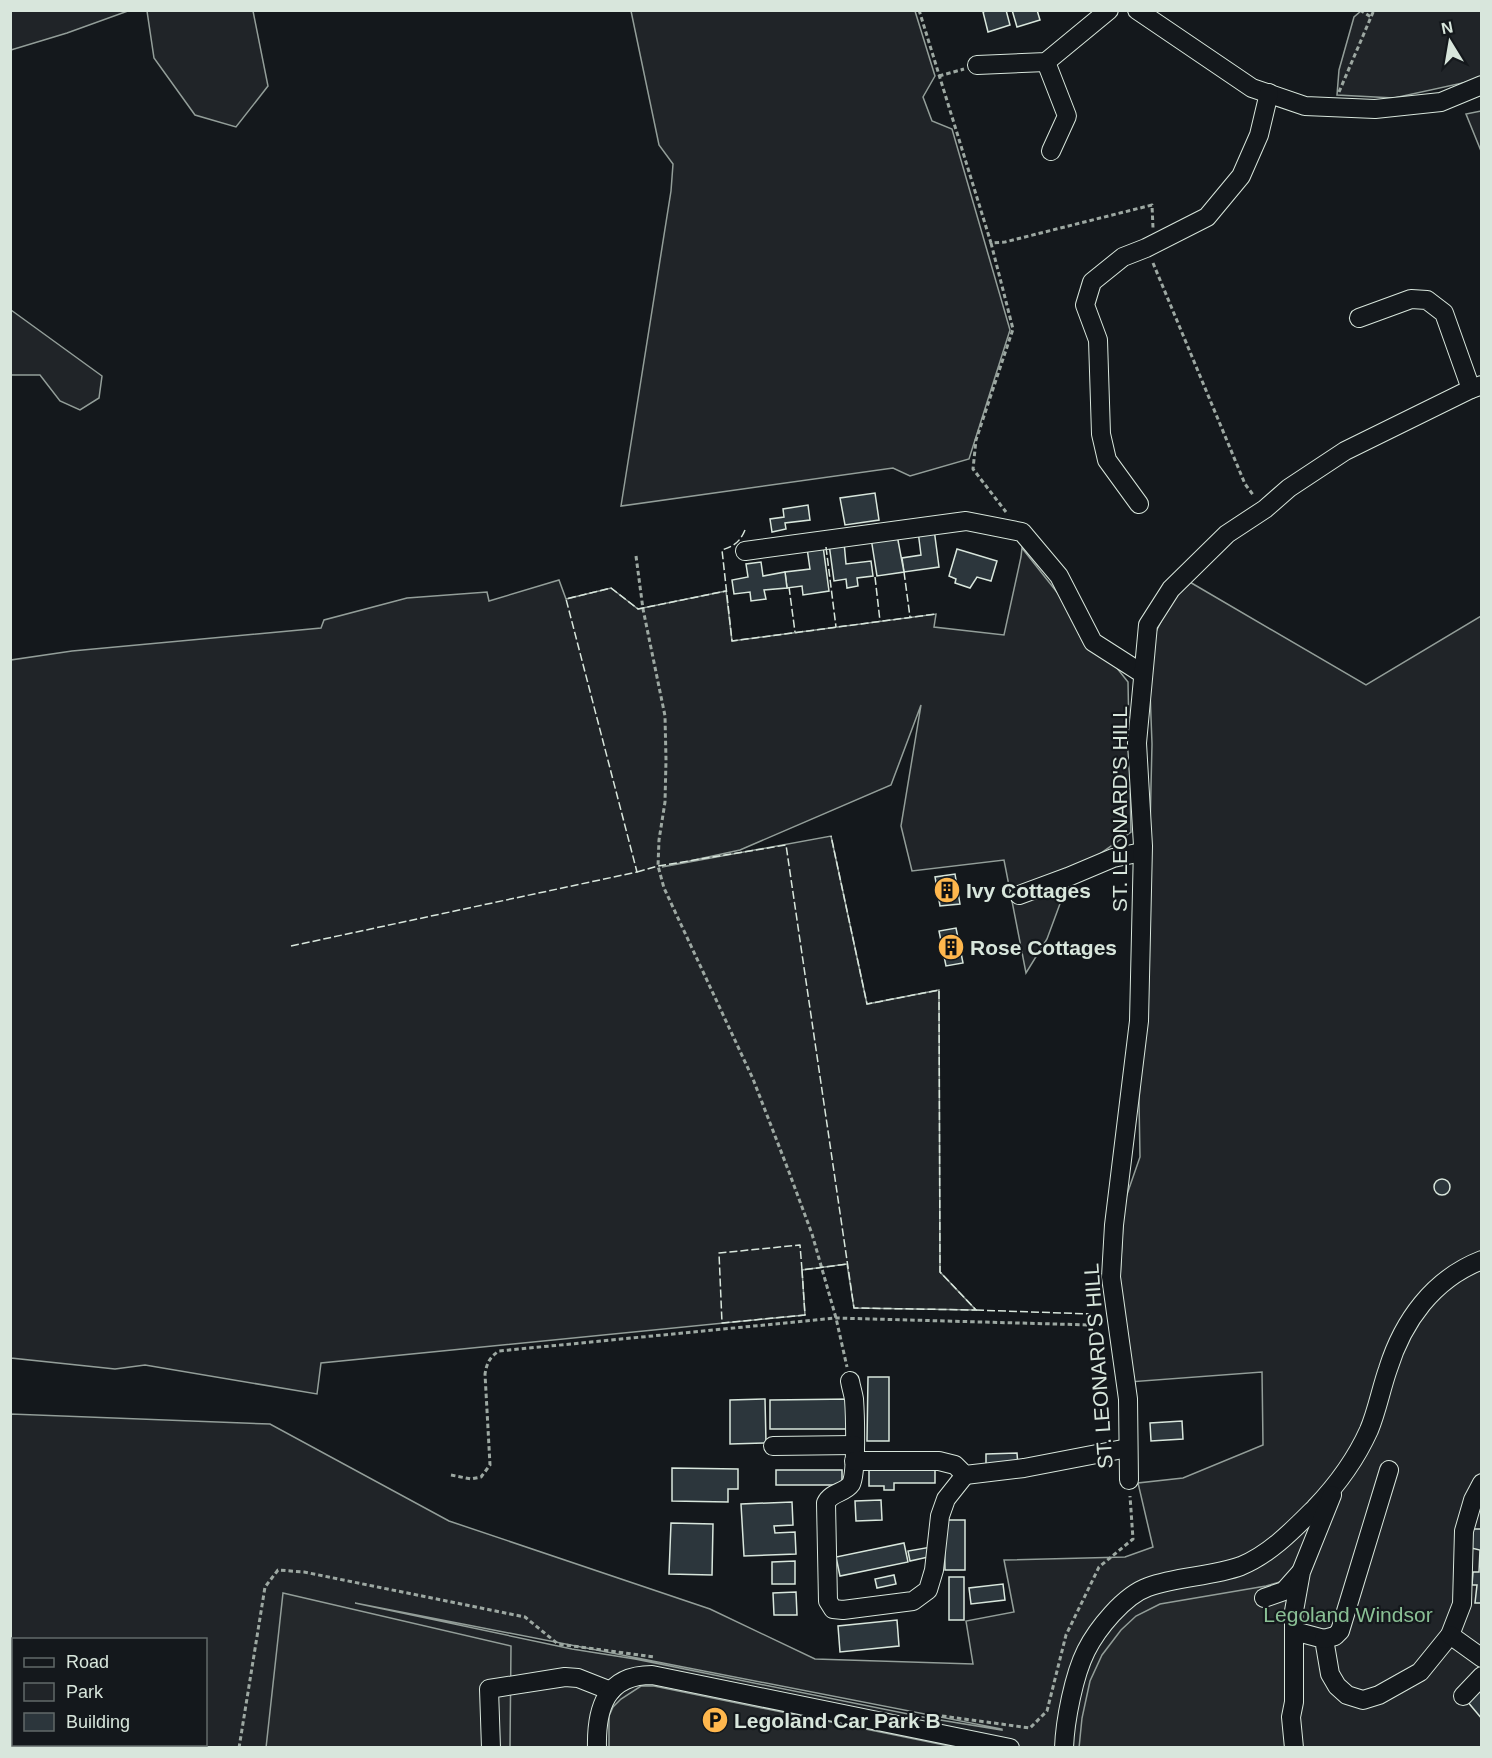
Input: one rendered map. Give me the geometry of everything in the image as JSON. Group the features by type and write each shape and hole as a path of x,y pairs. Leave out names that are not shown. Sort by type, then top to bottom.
{"street":[{"path":"977,65 1046,62 1109,10"},
{"path":"1137,10 1252,88 1305,106 1375,109 1440,102 1482,85"},
{"path":"1046,62 1067,116 1051,151"},
{"path":"1139,504 1107,459 1101,434 1098,340 1086,306 1092,282 1123,257 1207,217 1241,177 1259,135 1269,93"},
{"path":"1359,318 1411,299 1427,300 1444,313 1476,387"},
{"name":"ST. LEONARD'S HILL","path":"1129,1480 1128,1399 1111,1277 1114,1225 1140,1021 1142,852 1137,743 1148,625 1171,589 1227,534 1289,488 1345,451 1476,387"},
{"path":"745,551 966,521 1022,532 1059,576 1093,642 1143,674"},
{"path":"1019,895 1113,858 1142,852"},
{"path":"1064,1748 1065,1724 1085,1652 1096,1634 1120,1606 1146,1587 1239,1566 1258,1557 1296,1527 1338,1482 1355,1458 1370,1429 1388,1367 1400,1337 1414,1311 1454,1274 1482,1260"},
{"path":"850,1381 854,1398 853,1480 849,1487 828,1497 826,1503 828,1601 833,1609 843,1610 913,1601 928,1590 934,1569 940,1516 946,1499 965,1475 1024,1468 1128,1448"},
{"path":"773,1446 939,1461 955,1465 965,1475"},
{"path":"1294,1631 1324,1639 1335,1636 1340,1630 1389,1470"},
{"path":"1294,1748 1291,1717 1294,1701 1294,1611 1301,1572 1338,1482"},
{"path":"1324,1639 1330,1674 1337,1686 1347,1695 1363,1700 1379,1695 1420,1672 1450,1635 1462,1604 1464,1531 1473,1500 1482,1483"},
{"path":"1264,1598 1284,1592 1301,1572"},
{"path":"1450,1635 1482,1658"},
{"path":"597,1748 599,1712 605,1699 618,1684 634,1676 652,1674 1010,1748"},
{"path":"1463,1696 1482,1676"},
{"path":"490,1748 489,1689 565,1677 578,1678 611,1691"}],"path":[{"path":"919,10 991,243 1013,329 976,440 973,469 1022,532"},
{"path":"1360,10 1371,17"},
{"path":"1333,107 1374,10"},
{"path":"939,75 977,65"},
{"path":"991,243 1005,242 1152,205 1150,246 1245,484 1264,508"},
{"path":"636,556 643,609 665,716 665,802 659,840 658,866 664,888 753,1079 812,1234 836,1318 850,1381"},
{"path":"451,1475 471,1479 481,1477 490,1465 485,1374 491,1357 499,1351 836,1318 1091,1325"},
{"path":"940,1715 1030,1728 1047,1711 1066,1635 1100,1567 1133,1539 1129,1480"},
{"path":"239,1748 265,1587 278,1570 304,1572 525,1617 558,1644 661,1659"}],"green space":[{"path":"11,10 128,10 128,11 11,50"},
{"path":"147,11 253,11 268,86 236,127 195,115 154,58"},
{"path":"631,11 915,11 935,76 923,97 932,121 952,129 1010,330 969,459 910,476 893,468 621,506 671,191 673,164 659,145"},
{"path":"1361,11 1481,11 1481,79 1394,98 1337,95 1339,70 1354,17"},
{"path":"1482,111 1481,151 1466,114"},
{"path":"11,310 102,376 99,398 80,410 60,401 40,375 11,375"},
{"path":"1022,548 1128,682 1131,832 1071,874 1047,939 1026,973 1004,860 912,871 901,826 921,705 891,785 740,850 662,867 831,836 867,1004 939,990 940,1272 976,1310 854,1308 847,1264 802,1270 805,1315 321,1363 317,1394 145,1365 115,1369 11,1358 11,660 72,651 321,628 324,620 407,598 487,592 489,601 559,580 566,599 611,588 638,609 726,591 732,641 936,614 934,627 1004,635"},
{"name":"Legoland Windsor","path":"1188,581 1366,685 1481,616 1481,1747 11,1748 11,1414 270,1424 449,1521 710,1609 815,1659 973,1664 966,1621 1014,1612 1004,1560 1125,1557 1153,1547 1138,1483 1183,1478 1263,1445 1262,1372 1129,1382 1119,1297 1124,1203 1140,1157 1139,1101 1147,957 1152,744 1149,665 1152,640 1167,609","holes":["355,1603 1002,1729 928,1718 635,1659 572,1649"]}],"shaded area":[{"path":"1287,1580 1286,1747 1079,1748 1082,1718 1090,1681 1102,1655 1121,1630 1136,1616 1160,1604 1266,1586"},
{"path":"283,1593 511,1646 510,1747 266,1748"},
{"name":"Legoland Car Park B","path":"641,1686 654,1686 954,1747 609,1747 609,1716 613,1707"}],"building":[{"path":"1006,10 1010,25 988,32 983,12"},
{"path":"1012,10 1037,10 1040,20 1017,27"},
{"path":"875,493 879,520 845,525 840,498"},
{"path":"808,505 810,520 785,523 786,529 772,532 770,519 784,517 783,509"},
{"path":"934,529 939,567 904,572 902,558 921,555 918,531"},
{"path":"897,535 904,572 877,576 871,538"},
{"path":"844,542 846,564 871,561 873,576 857,578 858,586 847,588 846,579 834,581 829,544"},
{"path":"823,546 829,591 803,595 802,586 787,588 785,572 810,569 807,548"},
{"path":"957,549 997,561 991,581 977,577 970,588 955,583 956,579 949,576"},
{"path":"761,562 763,576 785,572 787,588 764,590 766,599 751,601 750,592 734,594 732,580 748,577 746,564"},
{"name":"Ivy Cottages","path":"955,874 960,904 940,906 935,877"},
{"name":"Rose Cottages","path":"956,928 963,963 946,966 939,931"},
{"path":"1439,1179 1445,1179 1450,1187 1448,1193 1439,1195 1434,1190 1434,1184"},
{"path":"868,1377 889,1377 889,1441 867,1441"},
{"path":"765,1399 766,1443 730,1444 730,1400"},
{"path":"851,1399 851,1429 770,1429 770,1400"},
{"path":"1182,1421 1183,1439 1151,1441 1150,1423"},
{"path":"1017,1453 1018,1466 986,1468 986,1454"},
{"path":"672,1468 738,1469 738,1489 728,1489 728,1502 672,1501"},
{"path":"869,1469 935,1470 935,1483 894,1483 894,1490 884,1490 884,1486 869,1486"},
{"path":"776,1470 842,1470 842,1485 776,1485"},
{"path":"881,1500 882,1520 856,1521 855,1501"},
{"path":"792,1502 793,1525 774,1526 775,1533 795,1532 796,1554 744,1556 741,1504"},
{"path":"944,1520 965,1520 965,1570 945,1570"},
{"path":"671,1523 713,1524 712,1575 669,1574"},
{"path":"1472,1529 1482,1529 1482,1603 1475,1603 1477,1585 1472,1585 1473,1572 1479,1572 1480,1550 1471,1548"},
{"path":"904,1543 908,1562 840,1576 836,1557"},
{"path":"931,1547 933,1556 910,1561 908,1551"},
{"path":"795,1561 795,1584 772,1584 772,1562"},
{"path":"894,1575 896,1584 877,1588 875,1579"},
{"path":"949,1577 964,1577 964,1620 949,1620"},
{"path":"1003,1584 1005,1600 971,1604 969,1588"},
{"path":"796,1592 797,1615 774,1615 773,1593"},
{"path":"897,1620 899,1646 840,1652 838,1626"},
{"path":"1482,1689 1482,1719 1467,1701"}],"fence":[{"path":"745,530 736,543 722,550 732,641 936,614"},
{"path":"826,547 836,627"},
{"path":"904,572 910,617"},
{"path":"875,577 880,621"},
{"path":"789,587 795,632"},
{"path":"291,946 637,872 566,599 611,588 638,609 726,591"},
{"path":"637,872 658,866 786,845 854,1308 976,1310 940,1272 939,990 867,1004 831,836"},
{"path":"802,1270 800,1245 719,1253 722,1323 805,1315 802,1270 847,1264"},
{"path":"976,1310 1092,1314"}],"place":[{"name":"Ivy Cottages","path":"947,890"},
{"name":"Rose Cottages","path":"951,947"},
{"name":"Legoland Car Park B","path":"715,1720"}]}
